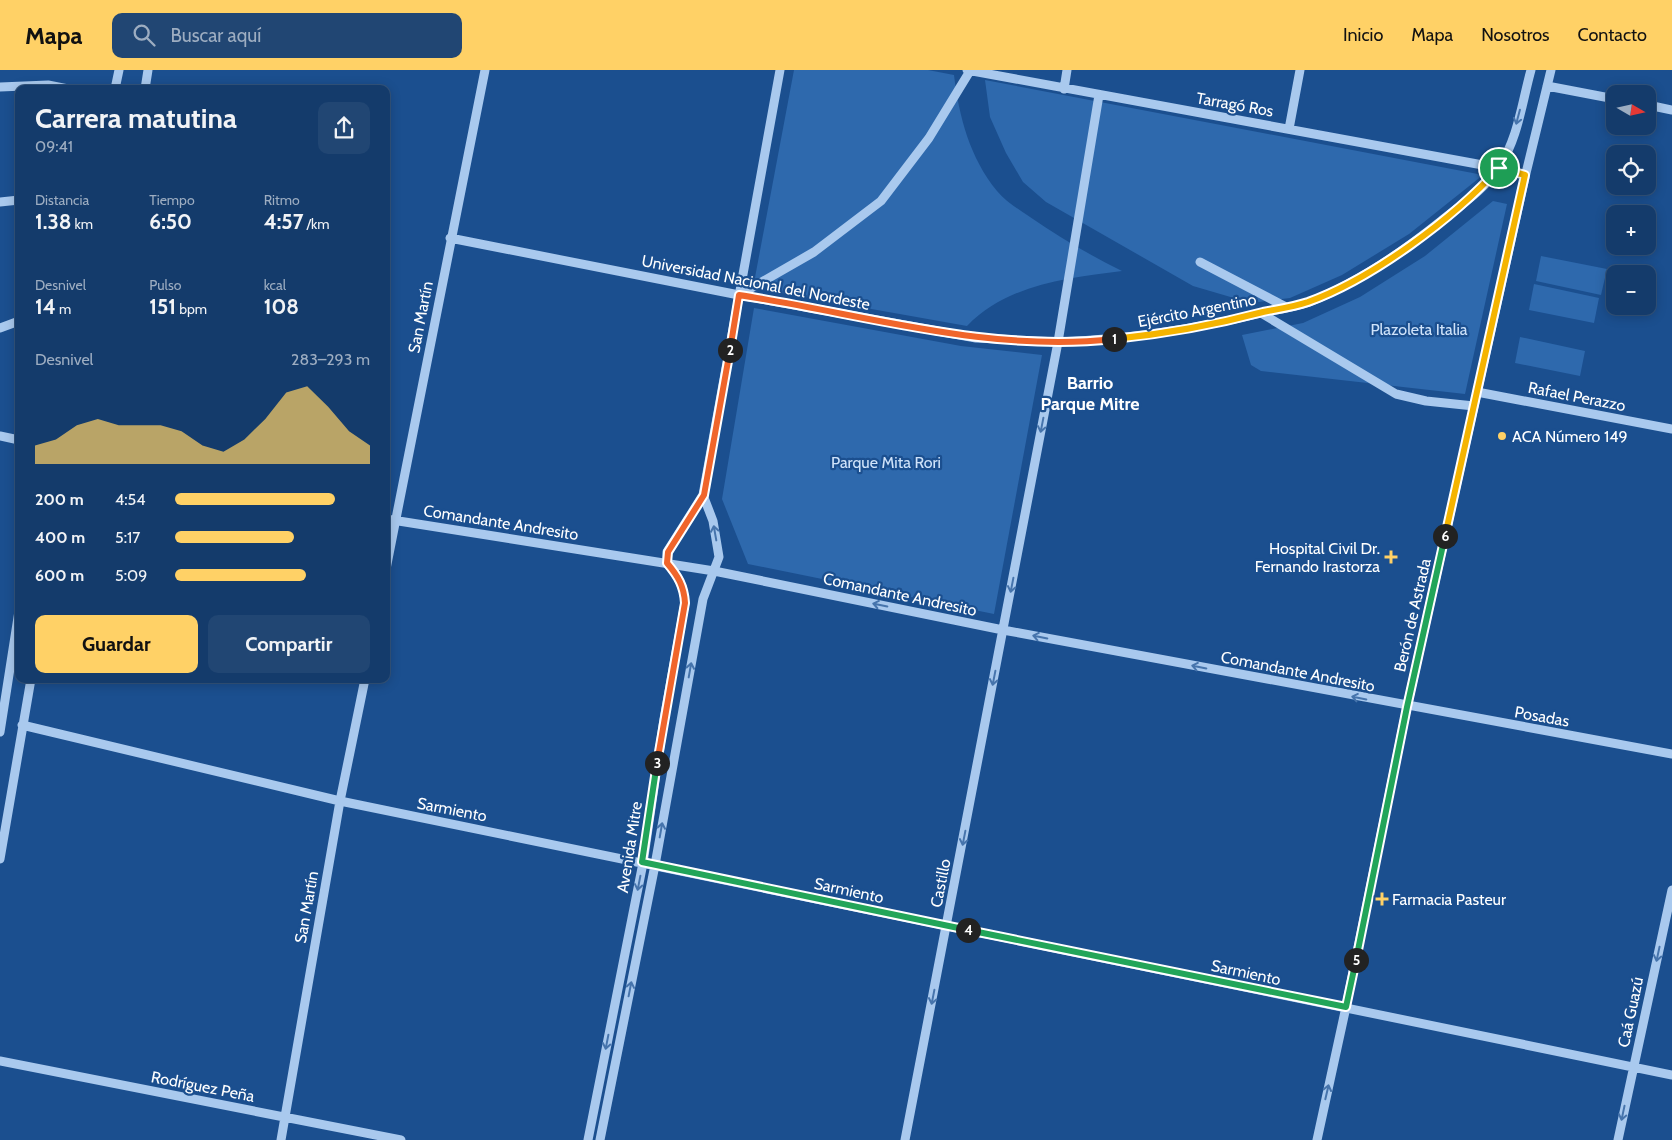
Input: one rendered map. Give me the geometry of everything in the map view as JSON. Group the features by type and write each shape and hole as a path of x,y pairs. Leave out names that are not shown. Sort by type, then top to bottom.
{"street":[{"path":"116,85 119,70"},
{"path":"146,85 148,70"},
{"name":"San Martín","path":"391,520 485,70"},
{"path":"667,563 668,552 704,495 780,70"},
{"path":"739,295 814,252 881,201 929,138 968,70"},
{"name":"Tarragó Ros","path":"968,70 1099,96 1499,168 1525,175"},
{"path":"1064,89 1067,70"},
{"path":"1289,129 1300,70"},
{"path":"1499,168 1511,144 1531,70"},
{"name":"Berón de Astrada","path":"1317,1140 1407,707 1525,175 1551,70"},
{"path":"1547,86 1606,97"},
{"path":"0,87 15,87"},
{"path":"1003,630 1058,342 1099,96"},
{"path":"1656,107 1672,110"},
{"name":"Ejército Argentino","path":"1058,342 1156,334 1261,313 1309,301 1366,274 1409,246 1466,201 1499,168"},
{"path":"0,202 15,200"},
{"name":"Universidad Nacional del Nordeste","path":"450,238 739,295 976,338 1058,342"},
{"path":"1200,262 1286,307"},
{"path":"1261,313 1396,394 1426,401 1474,406"},
{"path":"0,328 15,323"},
{"name":"Rafael Perazzo","path":"1477,392 1672,429"},
{"path":"0,436 15,439"},
{"name":"Avenida Mitre","path":"600,1140 655,865 703,598 719,557 712,521 704,495"},
{"name":"Comandante Andresito","path":"391,520 714,571 1003,630 1407,707"},
{"name":"Avenida Mitre","path":"588,1140 642,862 664,719 685,603 684,589 677,575 667,563"},
{"path":"0,732 3,684 15,630"},
{"name":"Castillo","path":"905,1140 948,926 1003,630"},
{"path":"0,859 30,683"},
{"name":"San Martín","path":"281,1140 340,801 363,683"},
{"name":"Posadas","path":"1407,707 1672,754"},
{"name":"Sarmiento","path":"22,725 340,801 1672,1075"},
{"name":"Caá Guazú","path":"1618,1140 1672,890"},
{"name":"Rodríguez Peña","path":"0,1061 401,1140"}],"green space":[{"path":"794,70 928,70 954,75 959,106 967,136 980,165 997,191 1013,206 1053,232 1122,271 1039,285 1001,301 983,312 967,326 753,288"},
{"path":"985,80 1483,175 1409,234 1342,275 1290,298 1251,303 1193,286 1046,202 1023,182 1006,153 990,117"},
{"name":"Plazoleta Italia","path":"1493,201 1507,204 1465,394 1261,371 1251,365 1242,335 1303,323 1360,297 1425,256"},
{"path":"1541,256 1606,269 1601,295 1536,281"},
{"path":"1534,284 1599,298 1594,323 1529,310"},
{"name":"Parque Mita Rori","path":"754,308 961,346 1042,355 994,614 748,564 722,499"},
{"path":"1520,337 1585,351 1580,376 1515,363"}],"place":[{"name":"ACA Número 149","path":"1502,436"},
{"name":"Hospital Civil Dr. Fernando Irastorza","path":"1391,557"},
{"name":"Farmacia Pasteur","path":"1382,899"}],"district":[{"name":"Barrio Parque Mitre","path":"1090,393"}],"route":[{"path":"1499,168 1525,175 1407,707 1346,1007 642,862 664,719 685,603 684,589 677,575 667,563 668,552 694,508 704,495 739,295 976,338 1058,342 1104,340 1156,334 1224,322 1296,305 1309,301 1366,274 1416,241 1480,189 1499,168"}]}
